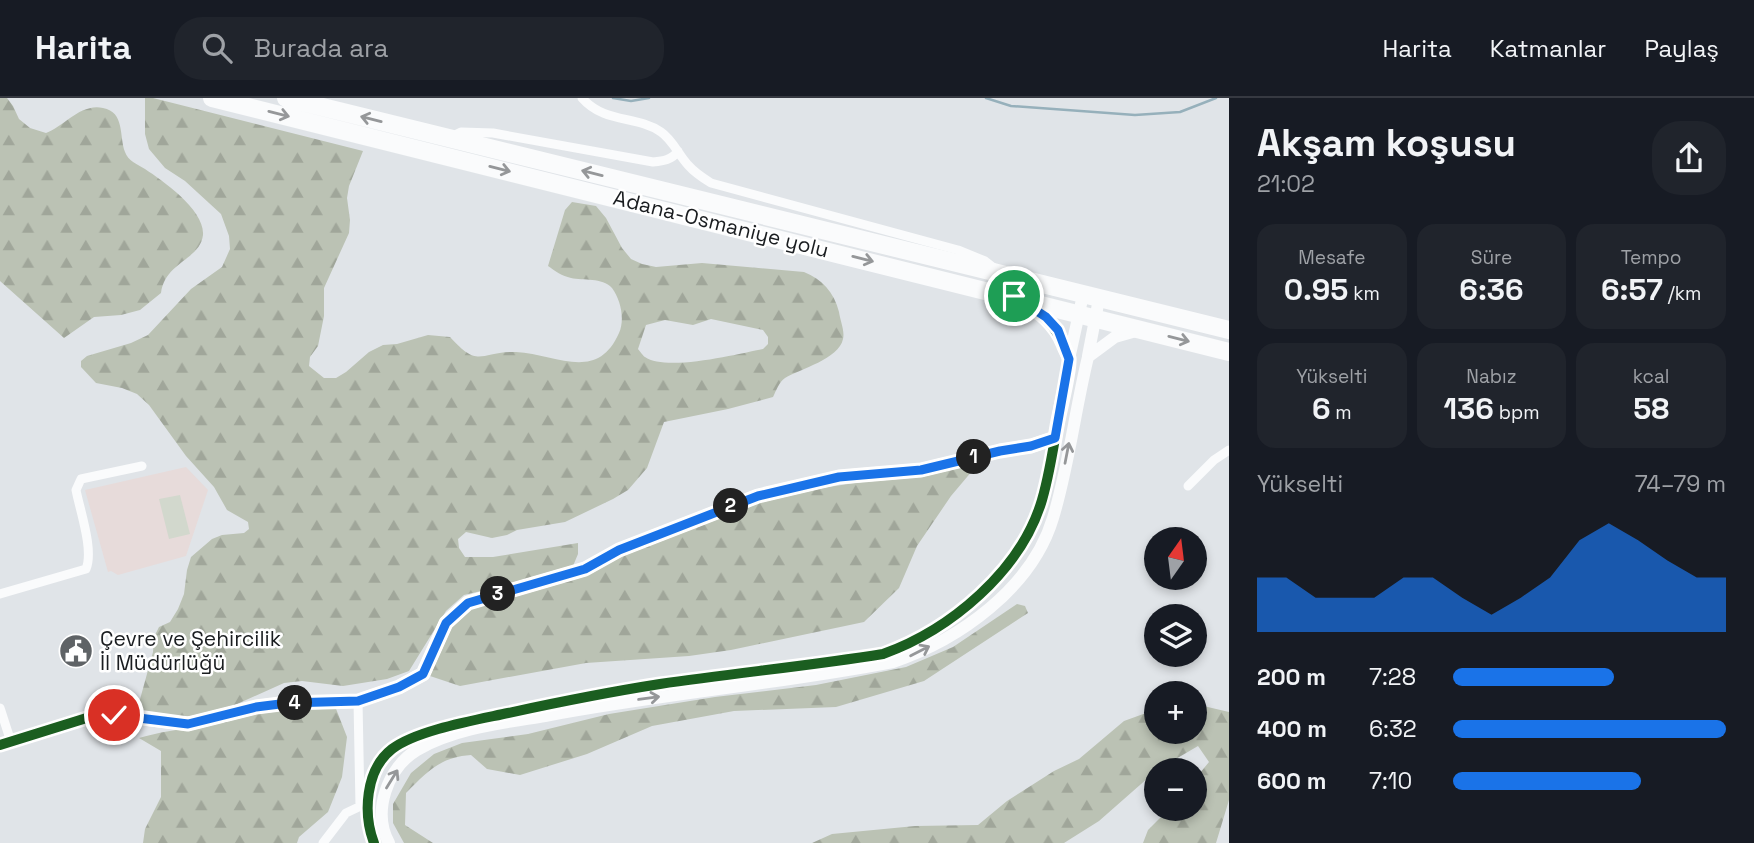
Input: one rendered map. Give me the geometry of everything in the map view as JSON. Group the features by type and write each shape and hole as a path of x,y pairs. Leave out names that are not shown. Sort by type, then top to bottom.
{"highway":[{"name":"Adana-Osmaniye yolu","path":"212,98 1014,296 1229,352"},
{"name":"Adana-Osmaniye yolu","path":"286,98 1229,330"}],"street":[{"path":"582,98 604,115 662,132 688,165 718,186 958,250 985,261 1002,275"},
{"path":"448,138 461,132 493,133 653,162 664,161 678,151"},
{"path":"1014,296 1046,317 1058,330 1069,359"},
{"path":"323,843 346,813 363,805 378,764 392,749 414,738 472,720 650,686 883,654 907,645 951,620 995,579 1023,542 1042,501 1069,359 1087,316 1091,297"},
{"path":"389,843 382,816 383,794 415,751 437,740 472,729 603,705 893,663 946,639 981,617 1023,572 1041,547 1053,519 1088,357 1087,316"},
{"path":"1088,357 1115,337 1140,330"},
{"path":"0,708 5,743 93,716 114,715 188,724 278,704 358,701 399,687 423,674 446,623 468,603 585,569 632,544 758,496 839,477 921,470 1031,446 1055,438"},
{"path":"1188,486 1214,460 1229,450"},
{"path":"0,594 86,569 89,562 88,547 76,490 78,483 81,479 142,466"},
{"path":"358,701 363,805 373,843"}],"shaded area":[{"path":"186,467 208,490 186,556 118,575 108,572 85,490"},
{"path":"180,495 190,534 169,539 159,499"}],"green space":[{"path":"0,98 7,98 19,119 30,128 46,133 87,109 95,107 110,110 118,119 128,158 182,197 197,216 203,235 196,250 169,274 161,293 140,310 94,317 64,338 0,281"},
{"path":"145,98 153,98 363,151 349,186 349,233 324,288 324,316 318,346 310,357 309,366 324,378 336,378 369,352 383,345 428,335 450,337 474,356 516,352 574,362 587,362 599,357 610,348 621,328 618,298 612,288 603,282 568,277 548,266 565,210 572,202 596,206 606,218 622,248 631,259 642,264 656,267 702,263 804,272 810,275 822,282 834,298 843,339 840,346 827,358 783,380 773,397 664,422 647,468 628,490 613,499 565,522 517,530 492,538 466,532 458,539 459,548 465,557 493,557 578,543 578,554 573,566 553,574 464,595 446,611 409,671 387,679 343,686 302,681 284,683 226,709 205,715 152,715 143,711 139,703 153,652 154,637 159,627 170,622 178,609 184,594 191,557 212,539 244,533 249,529 248,522 227,510 214,487 186,456 149,405 137,394 96,383 81,367 81,361 87,356 148,335 191,289 222,267 230,249 229,236 221,214 185,181 165,168 149,149 145,134","holes":["711,319 763,330 768,337 768,344 763,349 720,358 669,363 644,357 638,349 646,325 665,320 693,325"]},
{"path":"978,464 951,496 917,546 899,588 864,622 731,650 689,656 586,663 460,686 430,676 444,637 461,610 660,536 783,494"},
{"path":"1017,604 1025,606 1028,613 924,681 836,707 734,711 652,726 587,754 520,775 487,769 471,755 460,756 442,762 406,793 405,825 433,843 404,843 393,823 393,804 411,773 434,754 462,743 528,734 609,714 715,697 816,685 906,667 953,647"},
{"path":"333,701 347,737 342,777 328,812 299,837 297,843 143,843 145,829 161,797 161,751 139,738"},
{"path":"1207,707 1229,712 1229,800 1216,843 1143,843 1148,830 1157,821 1207,821 1209,762 1198,746 1178,758 1144,758 1144,781 1099,821 1064,843 812,843 832,834 915,826 978,825 1007,801 1054,771 1079,759 1124,721 1144,714 1144,744 1207,744"}],"waterway":[{"path":"613,98 631,101 649,98"},
{"path":"986,98 1011,106 1135,115 1180,112 1216,98"}],"cycle path":[{"path":"374,843 368,806 376,768 392,749 416,736 464,722 622,690 883,654 933,630 980,595 1018,551 1042,500 1069,363 1054,328 1043,316 1015,296"},
{"path":"0,745 93,716 115,714 188,724 256,707 288,703 358,701 399,687 423,674 446,623 468,603 585,569 619,550 758,496 839,477 921,470 1031,446 1055,438"}],"place":[{"name":"Çevre ve Şehircilik İl Müdürlüğü","path":"76,651"}],"route":[{"path":"114,715 188,724 256,707 288,703 358,701 399,687 423,674 446,623 468,603 585,569 645,539 758,496 839,477 921,470 1031,446 1055,438 1069,359 1058,330 1046,317 1014,296"}]}
